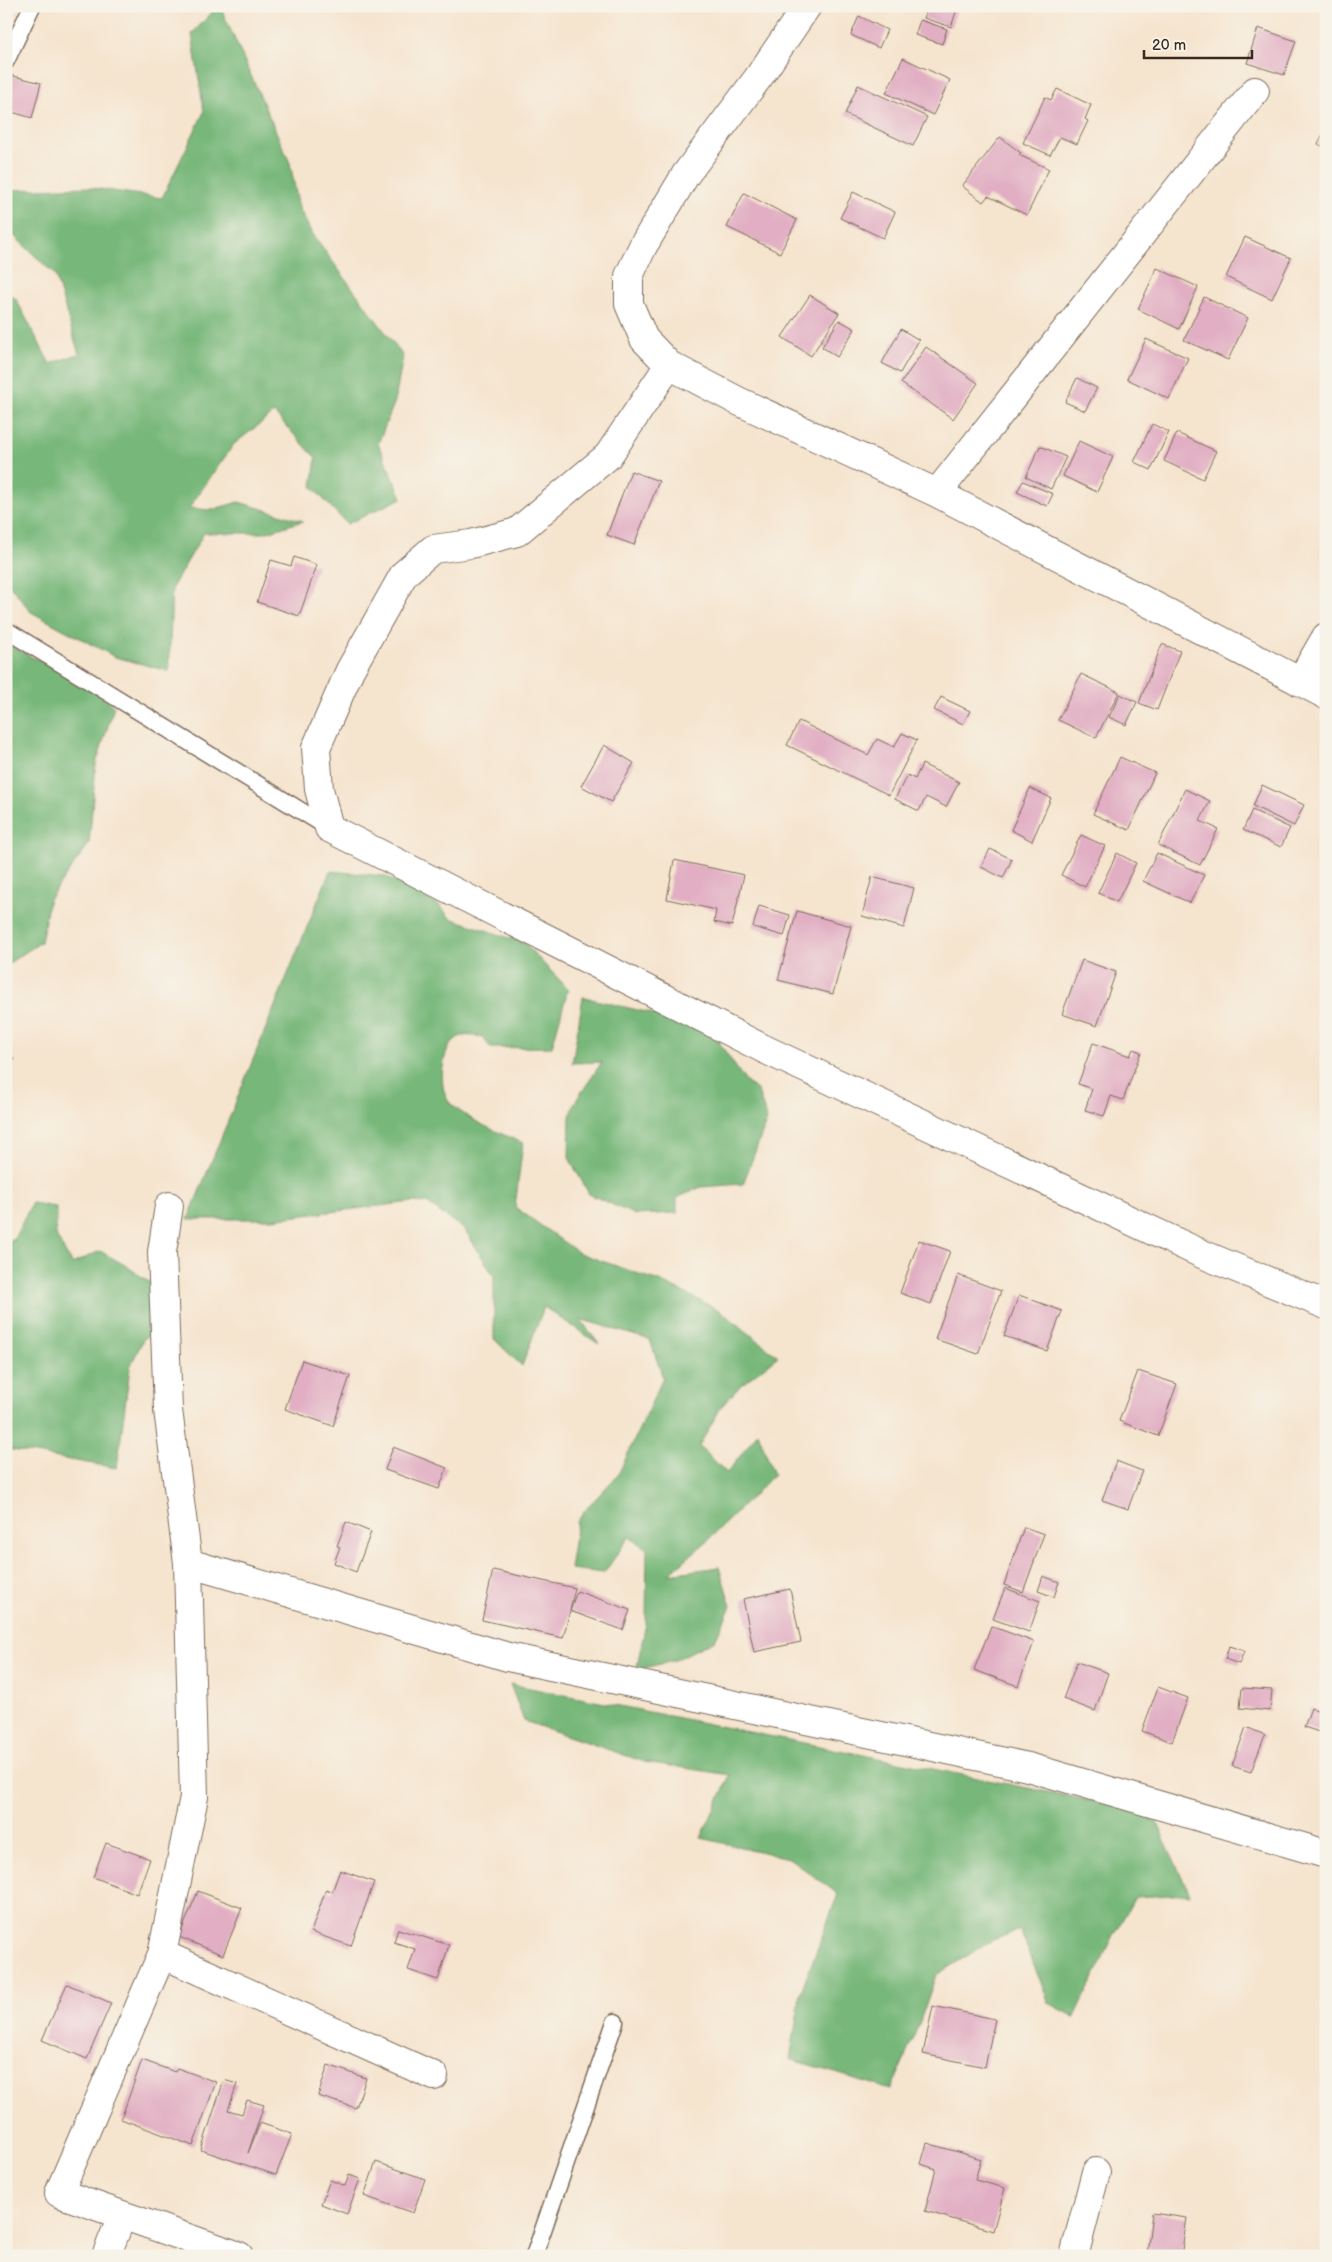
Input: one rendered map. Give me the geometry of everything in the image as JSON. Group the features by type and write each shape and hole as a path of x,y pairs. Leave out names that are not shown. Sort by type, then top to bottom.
{"street":[{"path":"807,6 758,78 686,174 643,246 629,276 629,304 644,339 669,365 738,402 937,493 1326,696"},
{"path":"937,493 1255,91"},
{"path":"669,365 608,456 518,532 471,544 434,549 404,574 350,670 316,748 319,789 329,828 764,1049 1202,1254 1326,1306"},
{"path":"1300,682 1326,637"},
{"path":"169,1206 162,1252 168,1410 188,1563 194,1797 162,1954 59,2193 239,2256"},
{"path":"188,1563 508,1657 1028,1767 1326,1854"},
{"path":"162,1954 434,2076"},
{"path":"1074,2256 1096,2172"},
{"path":"106,2256 122,2216"}],"lane":[{"path":"6,61 32,6"},
{"path":"6,630 329,828"},
{"path":"534,2256 615,2022"}],"green space":[{"path":"220,6 290,163 299,208 312,234 403,356 395,401 378,444 402,498 347,524 312,487 316,458 274,413 234,444 189,508 210,510 239,502 303,521 264,533 204,533 172,588 169,671 115,657 31,612 6,580 6,292 16,299 50,364 79,354 55,275 6,228 6,204 13,190 85,187 162,198 204,112 192,34"},
{"path":"6,643 32,657 81,677 114,707 96,764 89,844 49,899 41,942 6,965"},
{"path":"330,871 385,876 440,906 450,918 524,943 568,989 552,1047 491,1048 482,1037 462,1036 455,1040 445,1056 443,1067 443,1089 446,1098 467,1116 523,1143 515,1207 579,1253 662,1282 719,1310 778,1356 741,1385 721,1407 699,1446 727,1473 758,1432 774,1475 707,1541 669,1574 719,1567 731,1606 715,1640 673,1661 636,1670 646,1624 647,1549 629,1537 604,1573 570,1569 577,1522 585,1510 618,1475 663,1378 650,1340 580,1319 599,1344 544,1307 522,1366 494,1339 494,1276 465,1230 427,1203 412,1202 272,1219 188,1219"},
{"path":"583,997 671,1018 716,1038 746,1082 758,1091 767,1120 743,1184 701,1187 677,1198 677,1213 635,1215 589,1194 569,1158 570,1116 575,1102 602,1062 572,1063"},
{"path":"32,1203 56,1207 56,1236 72,1264 100,1251 125,1265 162,1291 164,1329 144,1338 130,1367 117,1468 6,1449 6,1242 14,1239"},
{"path":"510,1684 1152,1813 1190,1894 1135,1897 1114,1935 1075,2017 1049,2003 1020,1930 993,1940 936,1975 919,2024 891,2090 790,2059 801,1992 838,1894 789,1858 701,1838 730,1775 645,1762 524,1721"}],"building":[{"path":"928,6 958,6 951,27 924,18"},
{"path":"859,16 887,30 879,48 851,35"},
{"path":"920,20 947,29 942,44 915,35"},
{"path":"1258,28 1296,41 1284,75 1247,63"},
{"path":"903,58 950,80 933,115 886,93"},
{"path":"6,74 41,83 32,118 12,112 15,103 6,100"},
{"path":"858,85 927,117 913,146 845,114"},
{"path":"1057,89 1091,105 1085,119 1088,121 1077,144 1060,137 1050,155 1023,143 1045,97 1051,100"},
{"path":"1326,128 1326,148 1318,144"},
{"path":"1000,137 1021,153 1019,155 1049,169 1027,215 988,196 983,202 962,186"},
{"path":"853,192 895,212 883,238 840,218"},
{"path":"744,193 797,220 780,253 727,227"},
{"path":"1245,237 1291,258 1272,299 1226,277"},
{"path":"1157,268 1198,287 1179,329 1138,309"},
{"path":"810,295 839,313 811,356 782,337"},
{"path":"1204,297 1248,318 1228,360 1184,340"},
{"path":"839,320 855,329 837,357 822,347"},
{"path":"901,329 919,340 900,373 882,363"},
{"path":"1146,339 1188,358 1169,399 1127,379"},
{"path":"926,347 978,383 953,419 901,383"},
{"path":"1077,378 1097,388 1085,411 1065,402"},
{"path":"1152,424 1169,432 1151,470 1134,462"},
{"path":"1177,433 1216,451 1203,479 1164,461"},
{"path":"1079,441 1113,457 1097,492 1063,476"},
{"path":"1040,446 1066,457 1051,489 1026,477"},
{"path":"631,471 659,481 634,545 607,535"},
{"path":"1023,481 1053,494 1047,506 1017,492"},
{"path":"294,557 317,565 299,616 257,602 271,560 291,566"},
{"path":"1162,644 1180,651 1157,710 1139,703"},
{"path":"1081,674 1119,692 1096,738 1058,720"},
{"path":"1120,694 1137,702 1126,725 1109,717"},
{"path":"941,697 970,711 963,724 934,710"},
{"path":"799,721 868,755 877,739 894,747 902,733 917,740 889,795 787,745"},
{"path":"604,745 634,763 611,802 581,786"},
{"path":"1120,757 1155,773 1129,830 1093,814"},
{"path":"922,764 959,782 946,807 926,797 919,811 895,799 907,775 915,779"},
{"path":"1262,785 1304,805 1294,826 1253,806"},
{"path":"1030,788 1051,798 1032,841 1011,830"},
{"path":"1185,789 1210,801 1200,821 1218,829 1200,865 1158,845"},
{"path":"1252,810 1290,828 1281,847 1243,830"},
{"path":"1081,835 1105,846 1085,887 1061,875"},
{"path":"990,849 1012,859 1003,878 981,867"},
{"path":"1117,853 1136,863 1117,902 1098,893"},
{"path":"1157,853 1204,875 1190,903 1143,881"},
{"path":"674,860 744,875 732,926 714,922 716,910 667,899"},
{"path":"872,877 914,888 904,928 862,916"},
{"path":"759,906 790,915 784,936 753,927"},
{"path":"797,911 851,926 833,994 778,980"},
{"path":"1082,960 1116,972 1097,1026 1062,1014"},
{"path":"1093,1043 1130,1056 1133,1049 1141,1052 1123,1100 1111,1096 1104,1116 1085,1110 1092,1089 1078,1084"},
{"path":"6,1057 14,1059 7,1085 6,1085"},
{"path":"919,1240 950,1251 931,1304 900,1293"},
{"path":"958,1275 1001,1291 978,1354 935,1339"},
{"path":"1019,1295 1062,1311 1047,1351 1004,1336"},
{"path":"302,1360 350,1376 333,1426 285,1409"},
{"path":"1138,1371 1177,1384 1158,1436 1119,1421"},
{"path":"393,1447 447,1468 439,1489 385,1470"},
{"path":"1116,1461 1142,1471 1128,1509 1102,1500"},
{"path":"346,1522 371,1532 356,1572 334,1563 340,1547 337,1546"},
{"path":"1024,1527 1044,1534 1023,1592 1004,1585"},
{"path":"493,1570 575,1588 563,1638 482,1620"},
{"path":"1043,1576 1059,1582 1054,1597 1038,1591"},
{"path":"1005,1588 1040,1601 1029,1632 993,1619"},
{"path":"790,1589 801,1642 754,1652 743,1599"},
{"path":"577,1591 630,1610 623,1630 570,1611"},
{"path":"991,1626 1034,1642 1018,1686 974,1670"},
{"path":"1229,1646 1244,1651 1239,1664 1225,1659"},
{"path":"1077,1662 1108,1673 1095,1711 1063,1699"},
{"path":"1158,1687 1188,1698 1172,1742 1142,1731"},
{"path":"1242,1688 1272,1690 1270,1711 1240,1708"},
{"path":"1311,1708 1326,1713 1326,1722 1322,1733 1304,1727"},
{"path":"1246,1727 1265,1735 1251,1772 1232,1766"},
{"path":"106,1843 150,1859 137,1894 93,1877"},
{"path":"340,1870 374,1882 351,1946 311,1932 326,1889 332,1892"},
{"path":"198,1891 242,1908 223,1955 179,1937"},
{"path":"398,1929 449,1945 438,1980 408,1970 415,1949 394,1942"},
{"path":"67,1984 111,2003 87,2059 42,2040"},
{"path":"933,2006 995,2019 985,2067 923,2054"},
{"path":"142,2060 175,2072 177,2068 216,2082 193,2146 121,2119"},
{"path":"328,2065 366,2078 356,2108 318,2096"},
{"path":"224,2080 237,2084 228,2110 242,2114 247,2100 264,2105 248,2153 260,2123 292,2134 276,2175 201,2150"},
{"path":"927,2143 981,2159 975,2180 1005,2188 993,2231 925,2211 936,2169 921,2164"},
{"path":"376,2162 425,2179 413,2213 364,2196"},
{"path":"349,2175 360,2179 347,2214 321,2204 330,2180 345,2186"},
{"path":"1152,2213 1187,2218 1181,2256 1147,2254"}]}
